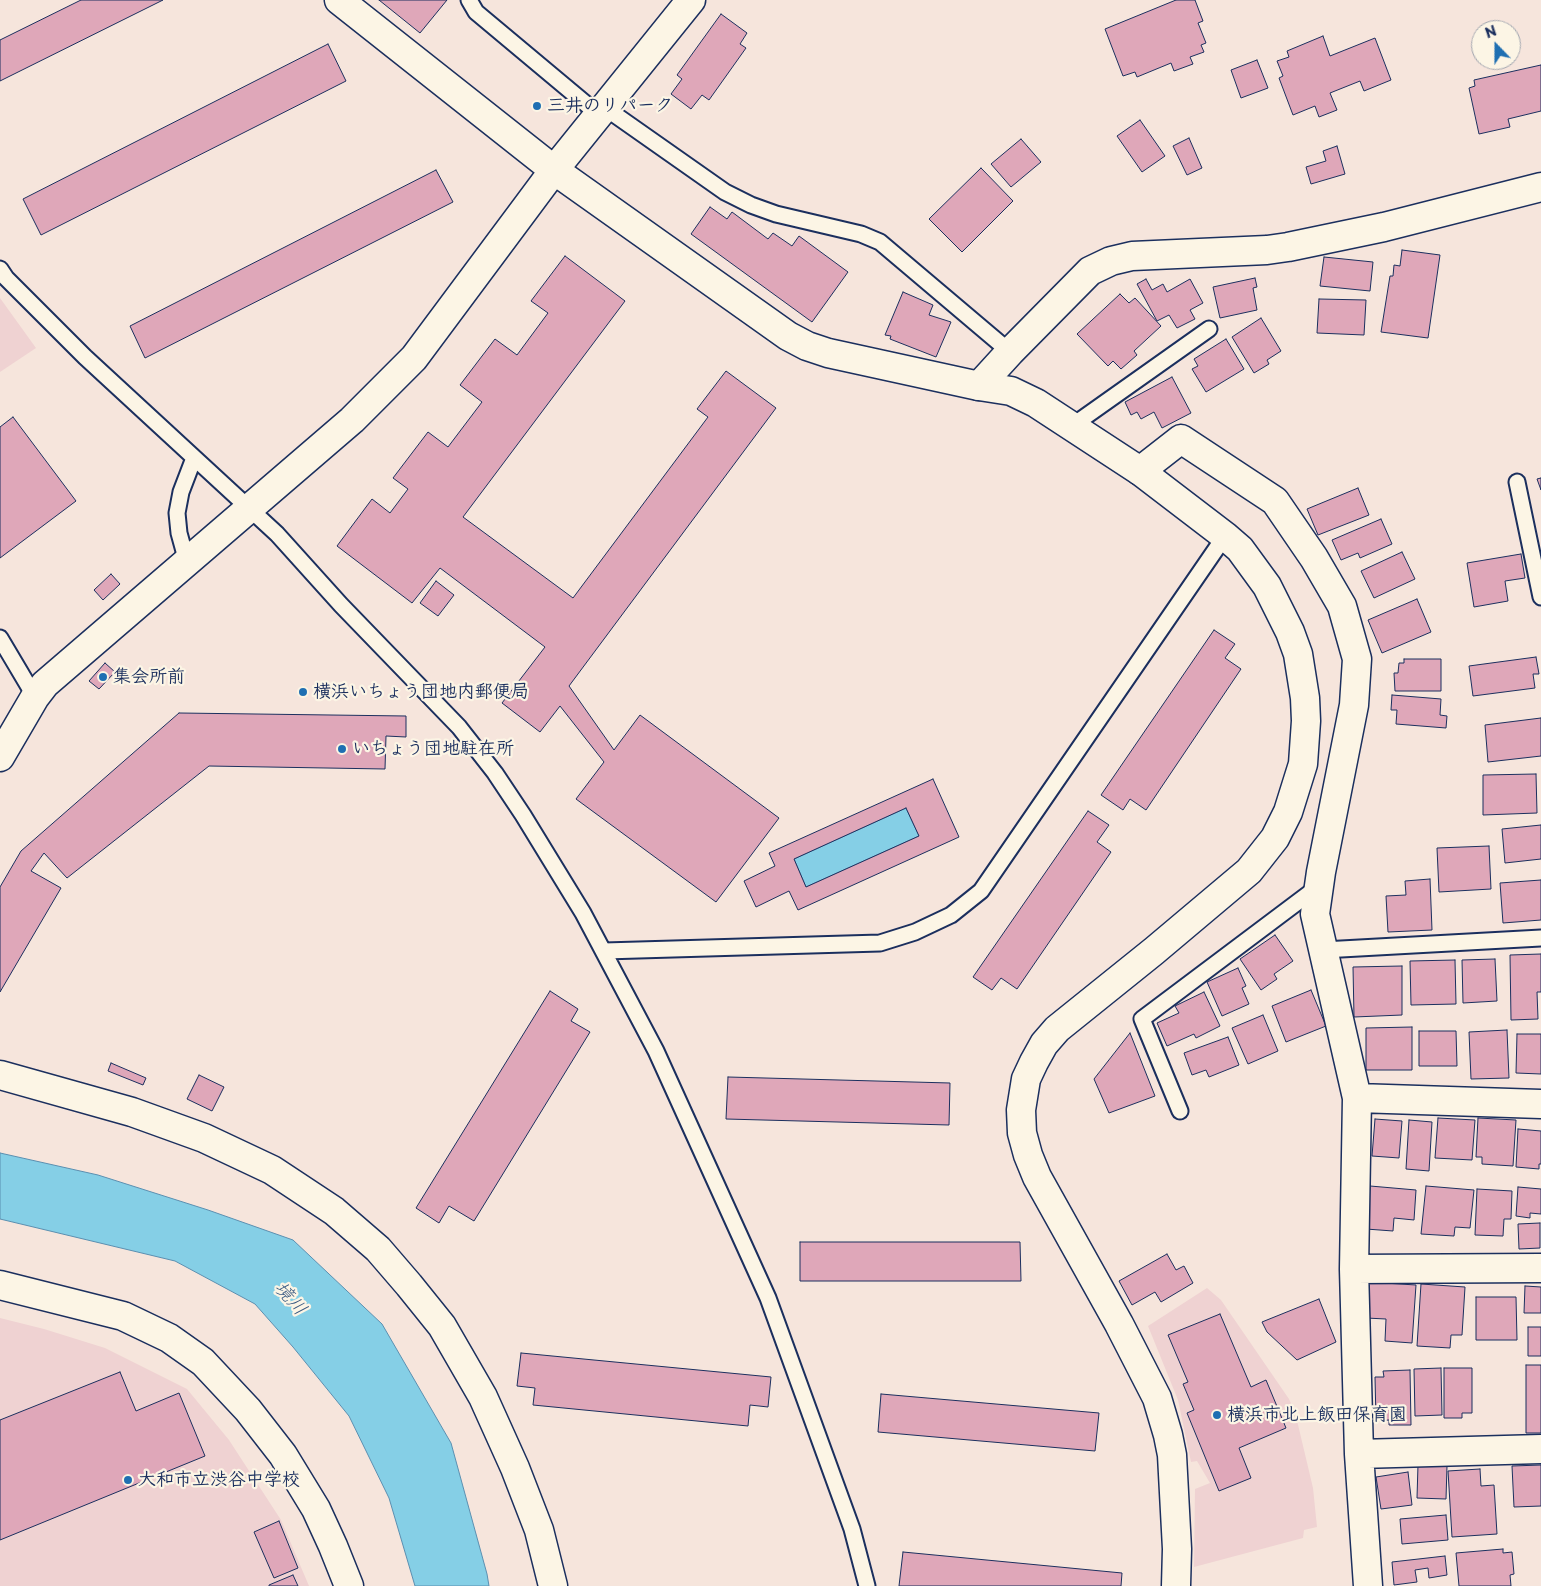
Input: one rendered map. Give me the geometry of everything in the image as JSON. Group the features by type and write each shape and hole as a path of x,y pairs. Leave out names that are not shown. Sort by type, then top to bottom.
{"street":[{"path":"339,0 554,170 788,336 807,346 828,353 979,386 1011,391 1036,403 1140,471 1225,536 1240,549 1267,586 1287,625 1298,654 1305,698 1306,741 1303,764 1291,803 1275,838 1249,871 1057,1029 1044,1044 1026,1079 1021,1110 1022,1133 1037,1177 1119,1324 1157,1398 1172,1455 1178,1549 1176,1586"},
{"path":"0,757 35,697 45,684 352,420 414,358 554,170 692,0"},
{"path":"979,386 1090,271 1111,261 1132,256 1288,248 1541,187"},
{"path":"1140,471 1181,439 1275,501 1314,558 1342,606 1358,659 1354,705 1315,914 1357,1098 1354,1268 1359,1454 1368,1586"},
{"path":"0,1075 132,1112 204,1138 272,1170 334,1211 378,1249 442,1326 483,1397 515,1468 539,1530 553,1586"},
{"path":"1357,1098 1541,1104"},
{"path":"1354,1268 1541,1268"},
{"path":"0,1285 123,1316 169,1338 203,1362 248,1410 283,1455 316,1509 348,1586"},
{"path":"1359,1454 1541,1450"}],"lane":[{"path":"469,0 476,12 601,110 725,192 751,206 776,214 861,234 880,242 1010,352"},
{"path":"0,269 6,278 85,357 278,534 341,605 465,735 495,773 523,815 583,914 656,1051 768,1298 852,1529 868,1586"},
{"path":"1072,426 1209,329"},
{"path":"187,562 179,533 177,513 181,492 194,458"},
{"path":"1517,482 1541,597"},
{"path":"604,952 880,943 915,932 952,914 981,891 1225,536"},
{"path":"0,638 35,697"},
{"path":"1180,1111 1142,1019 1319,886"},
{"path":"1323,950 1541,938"}],"shaded area":[{"path":"0,298 36,348 0,372"},
{"path":"1207,1288 1221,1300 1289,1399 1295,1412 1313,1488 1317,1527 1304,1530 1303,1538 1194,1567 1195,1489 1210,1483 1197,1461 1191,1462 1178,1400 1148,1326"},
{"name":"大和市立渋谷中学校","path":"0,1318 44,1329 105,1348 187,1389 229,1440 281,1520 309,1586 0,1586"}],"water":[{"path":"906,808 919,836 806,887 794,859"},
{"name":"境川","path":"0,1153 98,1175 208,1210 293,1240 382,1324 451,1443 489,1586 415,1586 389,1498 349,1416 255,1304 175,1261 0,1219"}],"building":[{"path":"81,0 163,0 0,81 0,40"},
{"path":"379,0 447,0 420,33"},
{"path":"1176,0 1195,0 1203,21 1198,23 1206,43 1201,45 1204,52 1190,57 1193,64 1174,71 1171,63 1137,77 1135,72 1123,76 1105,29"},
{"path":"721,14 747,33 740,44 746,48 709,100 702,95 691,109 671,94 682,79 677,75"},
{"path":"1323,36 1330,56 1375,38 1391,80 1364,91 1360,81 1330,93 1337,110 1319,117 1315,106 1293,115 1279,78 1283,76 1277,61 1289,57 1287,51"},
{"path":"328,44 346,81 41,235 23,199"},
{"path":"1257,60 1268,88 1241,98 1231,70"},
{"path":"1541,65 1541,111 1508,119 1510,127 1479,134 1469,88 1475,86 1474,80"},
{"path":"1140,120 1165,156 1142,172 1117,136"},
{"path":"1189,138 1202,168 1187,175 1173,146"},
{"path":"1021,139 1041,162 1011,187 991,164"},
{"path":"1337,146 1345,174 1311,184 1306,167 1326,161 1323,151"},
{"path":"981,168 1013,201 962,252 929,219"},
{"path":"436,170 453,202 145,358 130,326"},
{"path":"710,207 727,219 732,212 768,239 773,233 792,246 799,236 848,272 812,322 691,234"},
{"path":"1402,250 1440,255 1428,338 1381,332 1390,276 1393,276 1394,265 1400,266"},
{"path":"565,256 625,301 463,517 573,598 708,417 697,409 726,371 776,408 569,686 614,750 640,715 779,818 716,902 576,799 604,762 560,706 540,732 502,703 545,647 440,568 412,603 337,546 372,499 390,513 408,489 393,478 428,432 448,447 482,402 460,385 495,339 517,355 548,313 531,301"},
{"path":"1324,257 1373,262 1370,291 1320,286"},
{"path":"1255,278 1257,287 1253,288 1257,310 1220,318 1213,287"},
{"path":"1146,279 1152,290 1163,284 1167,292 1190,279 1203,303 1190,310 1195,319 1177,328 1169,315 1157,321 1137,284"},
{"path":"903,292 933,305 929,315 951,322 936,357 890,339 891,336 885,335"},
{"path":"1120,294 1129,303 1135,298 1161,326 1134,351 1137,355 1121,369 1113,361 1108,366 1077,334"},
{"path":"1319,299 1366,300 1364,335 1317,333"},
{"path":"1261,318 1281,351 1267,360 1269,364 1254,373 1232,337"},
{"path":"1226,339 1244,369 1206,392 1192,369 1198,366 1194,359"},
{"path":"1172,377 1191,413 1162,428 1154,412 1141,419 1137,412 1131,415 1125,402"},
{"path":"13,417 76,501 0,558 0,427"},
{"path":"1541,478 1541,490 1537,479"},
{"path":"1358,488 1369,515 1318,535 1307,509"},
{"path":"1381,519 1392,544 1360,558 1358,553 1341,560 1332,540"},
{"path":"1402,552 1415,579 1374,598 1361,571"},
{"path":"1521,554 1525,578 1505,581 1508,601 1474,607 1467,563"},
{"path":"111,574 120,584 103,600 94,590"},
{"path":"436,581 454,595 438,616 420,603"},
{"path":"1417,599 1431,632 1382,653 1368,620"},
{"path":"1214,630 1235,644 1225,658 1241,669 1146,810 1130,799 1123,810 1101,795"},
{"path":"1536,657 1539,674 1533,674 1535,688 1473,696 1469,666"},
{"path":"1404,659 1441,659 1441,691 1395,691 1394,673 1398,673 1399,663 1404,663"},
{"path":"105,663 115,672 99,689 89,681"},
{"path":"1392,695 1441,699 1440,715 1447,716 1446,728 1396,724 1397,710 1391,710"},
{"path":"179,713 406,716 406,737 386,736 385,769 209,766 67,878 44,853 31,871 61,888 0,992 0,887 21,851"},
{"path":"1541,718 1541,756 1488,762 1485,725"},
{"path":"1536,774 1537,813 1483,815 1483,775"},
{"path":"933,779 959,837 798,910 789,891 756,907 744,881 775,866 769,853","holes":["906,808 919,836 806,887 794,859"]},
{"path":"1088,811 1109,825 1097,842 1111,852 1017,989 1001,978 992,990 973,977"},
{"path":"1541,825 1541,859 1505,863 1502,829"},
{"path":"1489,846 1491,889 1439,892 1437,848"},
{"path":"1430,879 1432,930 1388,932 1386,896 1406,895 1405,881"},
{"path":"1541,880 1541,920 1503,923 1500,883"},
{"path":"1275,935 1293,961 1274,974 1277,979 1261,990 1240,959"},
{"path":"1541,954 1541,992 1537,992 1538,1019 1511,1020 1510,955"},
{"path":"1495,959 1497,1001 1463,1003 1462,960"},
{"path":"1455,960 1456,1004 1411,1005 1410,961"},
{"path":"1402,966 1402,1015 1354,1017 1353,967"},
{"path":"1238,968 1246,986 1242,988 1249,1004 1222,1016 1207,982"},
{"path":"1311,990 1326,1026 1286,1042 1272,1006"},
{"path":"550,991 578,1009 571,1021 590,1032 474,1221 449,1206 439,1223 416,1208"},
{"path":"1204,992 1220,1026 1196,1038 1194,1034 1167,1046 1157,1023 1179,1013 1175,1006"},
{"path":"1263,1015 1278,1051 1248,1064 1232,1028"},
{"path":"1412,1027 1412,1070 1366,1070 1366,1028"},
{"path":"1507,1030 1509,1078 1471,1079 1469,1032"},
{"path":"1419,1031 1456,1031 1457,1066 1419,1066"},
{"path":"1130,1033 1155,1096 1109,1113 1094,1079"},
{"path":"1517,1034 1541,1034 1541,1074 1516,1073"},
{"path":"1228,1037 1239,1065 1209,1077 1206,1070 1192,1075 1184,1053"},
{"path":"111,1063 146,1078 143,1085 108,1071"},
{"path":"199,1075 224,1087 212,1111 187,1099"},
{"path":"728,1077 950,1083 949,1125 726,1119"},
{"path":"1438,1118 1475,1120 1472,1160 1435,1158"},
{"path":"1478,1118 1516,1120 1513,1166 1482,1164 1482,1157 1476,1157"},
{"path":"1375,1119 1402,1121 1399,1158 1372,1156"},
{"path":"1409,1120 1432,1122 1429,1171 1406,1169"},
{"path":"1518,1129 1541,1131 1541,1164 1539,1164 1539,1169 1516,1167"},
{"path":"1370,1186 1416,1190 1414,1220 1394,1218 1393,1231 1366,1229"},
{"path":"1426,1186 1474,1190 1470,1228 1455,1227 1454,1236 1421,1234"},
{"path":"1518,1187 1541,1189 1541,1214 1530,1213 1530,1218 1516,1216"},
{"path":"1477,1189 1512,1191 1511,1219 1504,1219 1503,1236 1475,1235"},
{"path":"1540,1223 1540,1248 1519,1249 1518,1224"},
{"path":"800,1242 1020,1242 1021,1281 800,1281"},
{"path":"1167,1254 1176,1270 1184,1266 1193,1283 1161,1302 1155,1292 1132,1305 1119,1281"},
{"path":"1368,1282 1416,1285 1412,1343 1385,1341 1386,1319 1366,1318"},
{"path":"1421,1284 1465,1287 1462,1335 1451,1335 1450,1348 1417,1346"},
{"path":"1525,1286 1541,1287 1541,1313 1524,1313"},
{"path":"1476,1297 1516,1297 1517,1340 1476,1340"},
{"path":"1319,1299 1336,1342 1297,1360 1267,1332 1262,1322"},
{"path":"1220,1314 1251,1387 1266,1380 1286,1428 1239,1448 1251,1478 1219,1491 1187,1413 1194,1410 1183,1384 1188,1382 1168,1335"},
{"path":"1528,1327 1541,1327 1541,1356 1528,1356"},
{"path":"521,1353 771,1377 768,1407 750,1405 748,1426 533,1405 535,1388 517,1386"},
{"path":"1526,1365 1541,1365 1541,1433 1526,1433"},
{"path":"1441,1368 1442,1415 1415,1416 1414,1369"},
{"path":"1444,1368 1472,1368 1472,1413 1462,1413 1462,1418 1444,1418"},
{"path":"1410,1370 1411,1425 1389,1425 1389,1420 1376,1421 1375,1377 1384,1377 1383,1371"},
{"path":"120,1372 136,1411 179,1393 205,1456 0,1540 0,1420"},
{"path":"881,1394 1099,1413 1095,1451 878,1432"},
{"path":"1418,1465 1447,1466 1446,1499 1417,1498"},
{"path":"1541,1465 1541,1506 1514,1507 1512,1466"},
{"path":"1480,1469 1481,1486 1494,1485 1497,1534 1452,1537 1448,1471"},
{"path":"1408,1472 1412,1505 1381,1509 1376,1477"},
{"path":"1446,1515 1448,1540 1402,1544 1400,1519"},
{"path":"279,1521 298,1568 274,1578 254,1532"},
{"path":"1503,1549 1503,1553 1512,1552 1514,1574 1510,1575 1511,1586 1459,1586 1456,1553"},
{"path":"903,1552 1122,1573 1121,1586 899,1586"},
{"path":"1445,1556 1447,1575 1429,1578 1428,1568 1415,1570 1417,1582 1394,1585 1392,1562"},
{"path":"293,1575 298,1586 269,1586 269,1585"}],"place":[{"name":"三井のリパーク","path":"537,106"},
{"name":"集会所前","path":"103,677"},
{"name":"横浜いちょう団地内郵便局","path":"303,692"},
{"name":"いちょう団地駐在所","path":"342,749"},
{"name":"横浜市北上飯田保育園","path":"1217,1415"},
{"name":"大和市立渋谷中学校","path":"128,1480"}]}
